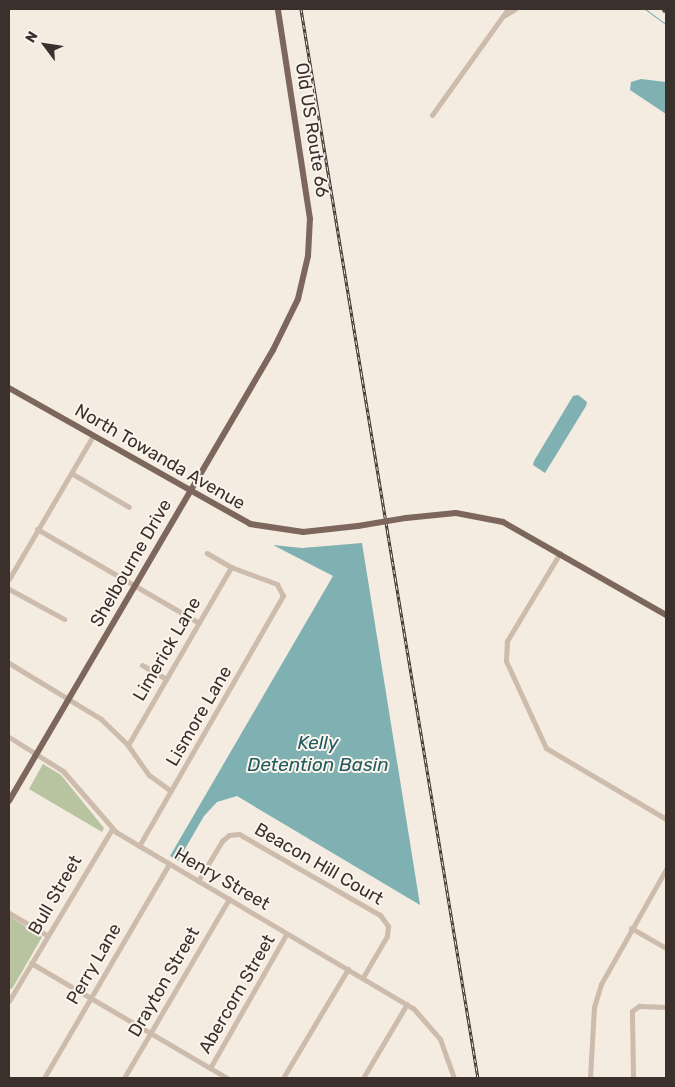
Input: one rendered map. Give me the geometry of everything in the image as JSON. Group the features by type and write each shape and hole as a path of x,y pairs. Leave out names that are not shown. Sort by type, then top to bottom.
{"main road":[{"name":"Old US Route 66","path":"278,9 308,196 308,256"},
{"name":"Shelbourne Drive","path":"9,801 288,324 308,256"},
{"name":"North Towanda Avenue","path":"9,388 237,519 272,530 313,532 406,518 456,513 489,518 514,527 666,615"}],"street":[{"path":"432,115 508,9"},
{"path":"504,15 515,9"},
{"path":"9,579 93,436"},
{"path":"71,473 129,506"},
{"path":"37,529 199,622"},
{"path":"207,553 231,567"},
{"path":"560,553 507,641 506,661 546,748 666,819"},
{"name":"Lismore Lane","path":"139,846 282,599 280,586 231,567"},
{"name":"Limerick Lane","path":"128,745 231,567"},
{"path":"9,588 64,619"},
{"path":"9,663 101,718 128,745 148,775 171,790"},
{"path":"142,665 166,679"},
{"name":"Henry Street","path":"9,737 37,753 72,779 112,829 406,1004 434,1031 446,1051 454,1078"},
{"name":"Bull Street","path":"9,1001 11,992 31,963 112,829"},
{"name":"Beacon Hill Court","path":"198,881 222,841 229,835 239,834 346,895 380,915 388,926 386,936 363,977"},
{"name":"Perry Lane","path":"44,1078 169,864"},
{"path":"590,1078 598,993 666,869"},
{"name":"Drayton Street","path":"124,1078 230,900"},
{"path":"9,913 47,935"},
{"path":"632,928 666,948"},
{"name":"Abercorn Street","path":"210,1068 287,933"},
{"path":"31,963 227,1078"},
{"path":"283,1078 348,968"},
{"path":"362,1078 406,1004"},
{"path":"633,1078 631,1014 634,1008 666,1007"}],"green space":[{"path":"43,764 61,775 104,828 102,832 29,789"},
{"path":"9,916 42,937 12,989 9,988"}],"water":[{"path":"641,79 666,82 666,114 630,90 631,82"},
{"path":"578,395 587,402 586,406 545,473 533,465 534,461 573,396"},
{"name":"Kelly Detention Basin","path":"362,543 420,905 237,796 217,802 204,816 178,861 170,856 333,576 273,545 302,548"}],"waterway":[{"path":"645,9 666,24"}],"railway":[{"path":"301,9 478,1078"}]}
